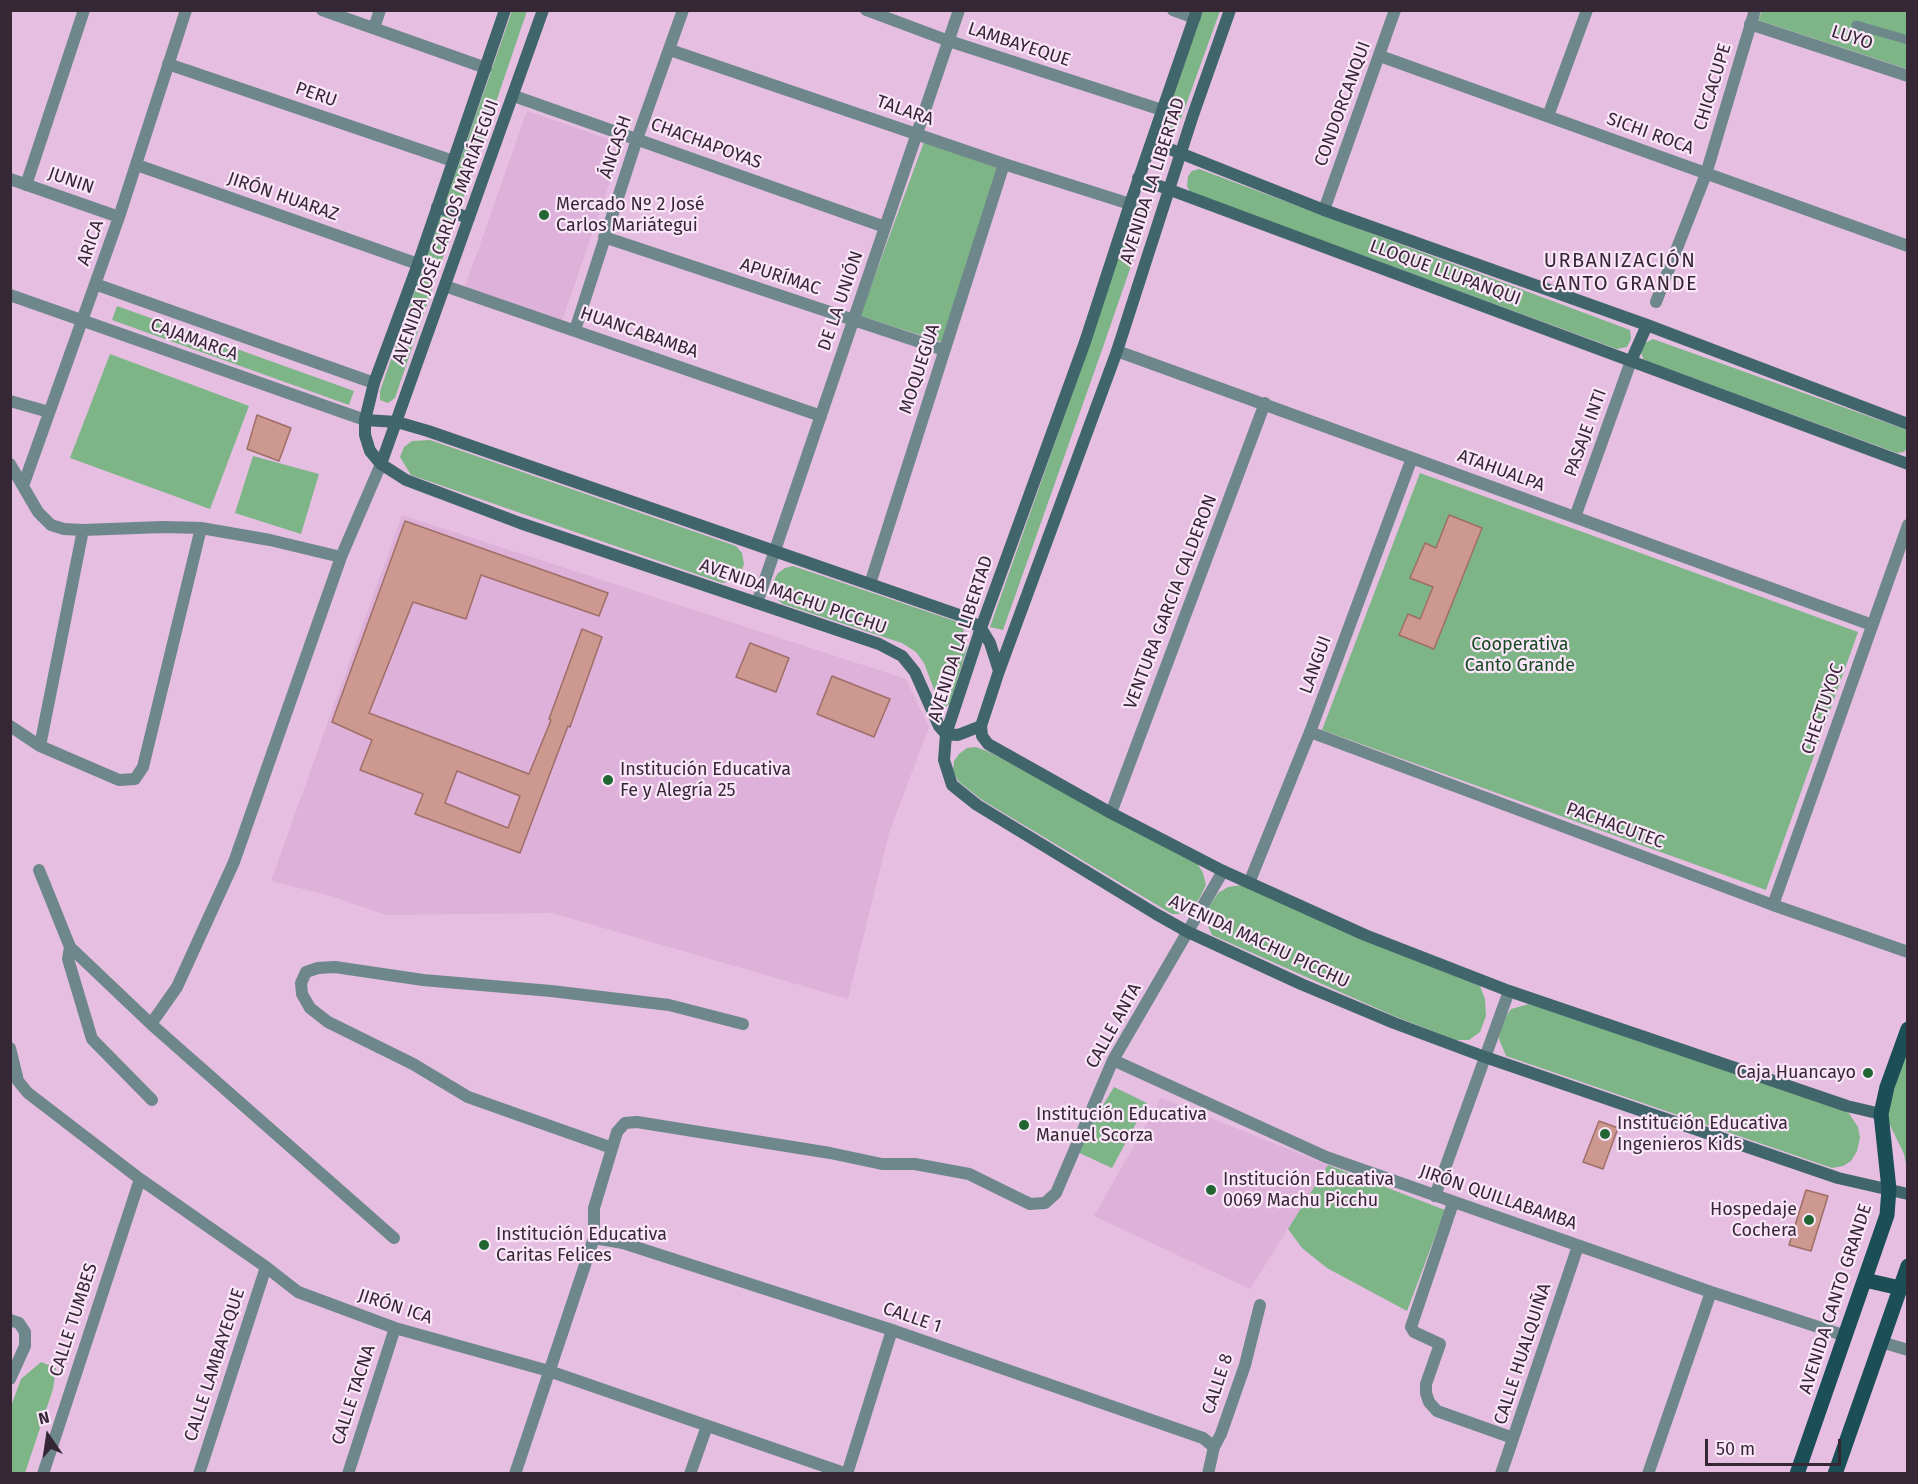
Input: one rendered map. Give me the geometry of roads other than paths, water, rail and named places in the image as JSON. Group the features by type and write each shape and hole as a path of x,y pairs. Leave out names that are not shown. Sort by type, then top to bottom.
{"main road":[{"name":"AVENIDA CANTO GRANDE","path":"1797,1473 1887,1215 1888,1189 1881,1114 1887,1087 1908,1029"},
{"path":"1835,1473 1908,1266"},
{"path":"1865,1280 1900,1288"}],"street":[{"path":"26,185 84,10"},
{"path":"322,10 486,68"},
{"path":"374,28 380,10"},
{"name":"AVENIDA JOSÉ CARLOS MARIÁTEGUI","path":"365,420 374,383 418,264 505,10"},
{"name":"AVENIDA JOSÉ CARLOS MARIÁTEGUI","path":"381,464 543,10"},
{"name":"ÁNCASH","path":"575,330 637,139 683,10"},
{"name":"LAMBAYEQUE","path":"866,10 950,41 1162,110"},
{"name":"DE LA UNIÓN","path":"757,603 959,10"},
{"path":"1173,10 1196,14"},
{"name":"AVENIDA LA LIBERTAD","path":"1196,14 1138,178 1085,342 981,628 946,734 958,735 981,726 999,671 1117,351 1230,10"},
{"name":"CONDORCANQUI","path":"1324,210 1395,10"},
{"path":"1548,116 1587,10"},
{"name":"CHICACUPE","path":"1656,302 1706,174 1755,10"},
{"name":"ARICA","path":"23,486 137,165 185,11"},
{"name":"LUYO","path":"1750,24 1908,76"},
{"name":"TALARA","path":"670,50 1004,164 1130,204"},
{"name":"SICHI ROCA","path":"1380,56 1908,246"},
{"name":"PERU","path":"168,64 453,161"},
{"name":"CHACHAPOYAS","path":"514,96 885,227"},
{"name":"LLOQUE LLUPANQUI","path":"1152,141 1324,210 1647,325 1908,424"},
{"name":"MOQUEGUA","path":"870,584 1004,164"},
{"name":"JIRÓN HUARAZ","path":"137,165 418,264"},
{"name":"LLOQUE LLUPANQUI","path":"1138,178 1908,464"},
{"name":"JUNIN","path":"10,179 119,217"},
{"path":"437,207 469,218"},
{"name":"APURÍMAC","path":"604,237 944,350"},
{"name":"CAJAMARCA","path":"95,284 374,383"},
{"name":"HUANCABAMBA","path":"445,286 821,416"},
{"name":"CAJAMARCA","path":"10,295 365,420"},
{"path":"1631,361 1647,325"},
{"name":"ATAHUALPA","path":"1117,351 1872,625"},
{"name":"PASAJE INTI","path":"1575,517 1631,361"},
{"path":"10,401 49,412"},
{"name":"VENTURA GARCIA CALDERON","path":"1111,813 1265,403"},
{"name":"AVENIDA MACHU PICCHU","path":"981,628 959,615 439,435 397,422 365,420 365,435 370,451 381,464 406,480 520,523 879,644 902,656 915,672 939,726 946,734 944,760 952,785 977,806 1188,932 1301,984 1394,1023 1485,1057 1838,1178 1908,1194"},
{"name":"LANGUI","path":"1249,883 1310,732 1412,458"},
{"path":"10,464 38,512 51,525 64,529 201,528 249,535 341,557"},
{"path":"152,1024 177,987 234,862 341,557 381,464"},
{"name":"CHECTUYOC","path":"1773,904 1908,525"},
{"path":"10,726 40,746 119,780 135,779 143,767 201,528"},
{"path":"40,746 83,530"},
{"path":"981,628 990,643 999,671"},
{"path":"981,726 982,736 988,744 1111,813 1223,871 1365,935 1509,991 1847,1106 1881,1114"},
{"name":"PACHACUTEC","path":"1310,732 1908,952"},
{"path":"39,870 70,947 152,1024 394,1238"},
{"name":"CALLE ANTA","path":"612,1148 617,1132 624,1123 637,1122 830,1153 882,1164 915,1164 969,1174 1030,1204 1046,1203 1056,1193 1113,1060 1223,871"},
{"path":"70,947 68,952 71,969 92,1039 152,1100"},
{"path":"515,1473 594,1238 594,1208 612,1148 468,1097 413,1064 328,1022 310,1008 302,994 301,983 306,972 318,968 335,967 423,980 550,991 669,1005 743,1024"},
{"path":"1435,1196 1509,991"},
{"name":"JIRÓN ICA","path":"10,1048 12,1067 18,1081 28,1093 140,1179 298,1292 395,1328 549,1371 847,1473"},
{"name":"JIRÓN QUILLABAMBA","path":"1113,1060 1326,1157 1711,1292 1846,1336"},
{"name":"CALLE TUMBES","path":"43,1473 140,1179"},
{"path":"1453,1203 1411,1327 1414,1332 1440,1344 1426,1384 1426,1393 1437,1411 1513,1438"},
{"name":"CALLE 1","path":"594,1238 623,1243 892,1330 1203,1438 1214,1448"},
{"name":"CALLE HUALQUIÑA","path":"1501,1473 1578,1246"},
{"name":"CALLE LAMBAYEQUE","path":"199,1473 266,1268"},
{"path":"1648,1473 1711,1292"},
{"name":"CALLE 8","path":"1208,1473 1214,1448 1245,1365 1260,1305"},
{"path":"10,1320 19,1323 25,1332 25,1346 10,1379"},
{"name":"CALLE TACNA","path":"348,1473 395,1328"},
{"path":"847,1473 892,1330"},
{"path":"1881,1342 1908,1350"},
{"path":"690,1473 706,1426"}],"lane":[{"path":"1856,25 1908,40"}],"place":[{"name":"Mercado Nº 2 José Carlos Mariátegui","path":"544,215"},
{"name":"Institución Educativa Fe y Alegría 25","path":"608,780"},
{"name":"Caja Huancayo","path":"1868,1073"},
{"name":"Institución Educativa Manuel Scorza","path":"1024,1125"},
{"name":"Institución Educativa Ingenieros Kids","path":"1605,1134"},
{"name":"Institución Educativa 0069 Machu Picchu","path":"1211,1190"},
{"name":"Hospedaje Cochera","path":"1809,1220"},
{"name":"Institución Educativa Caritas Felices","path":"484,1245"}],"district":[{"name":"URBANIZACIÓN CANTO GRANDE","path":"1620,272"}],"park label":[{"name":"Cooperativa Canto Grande","path":"1520,655"}]}
